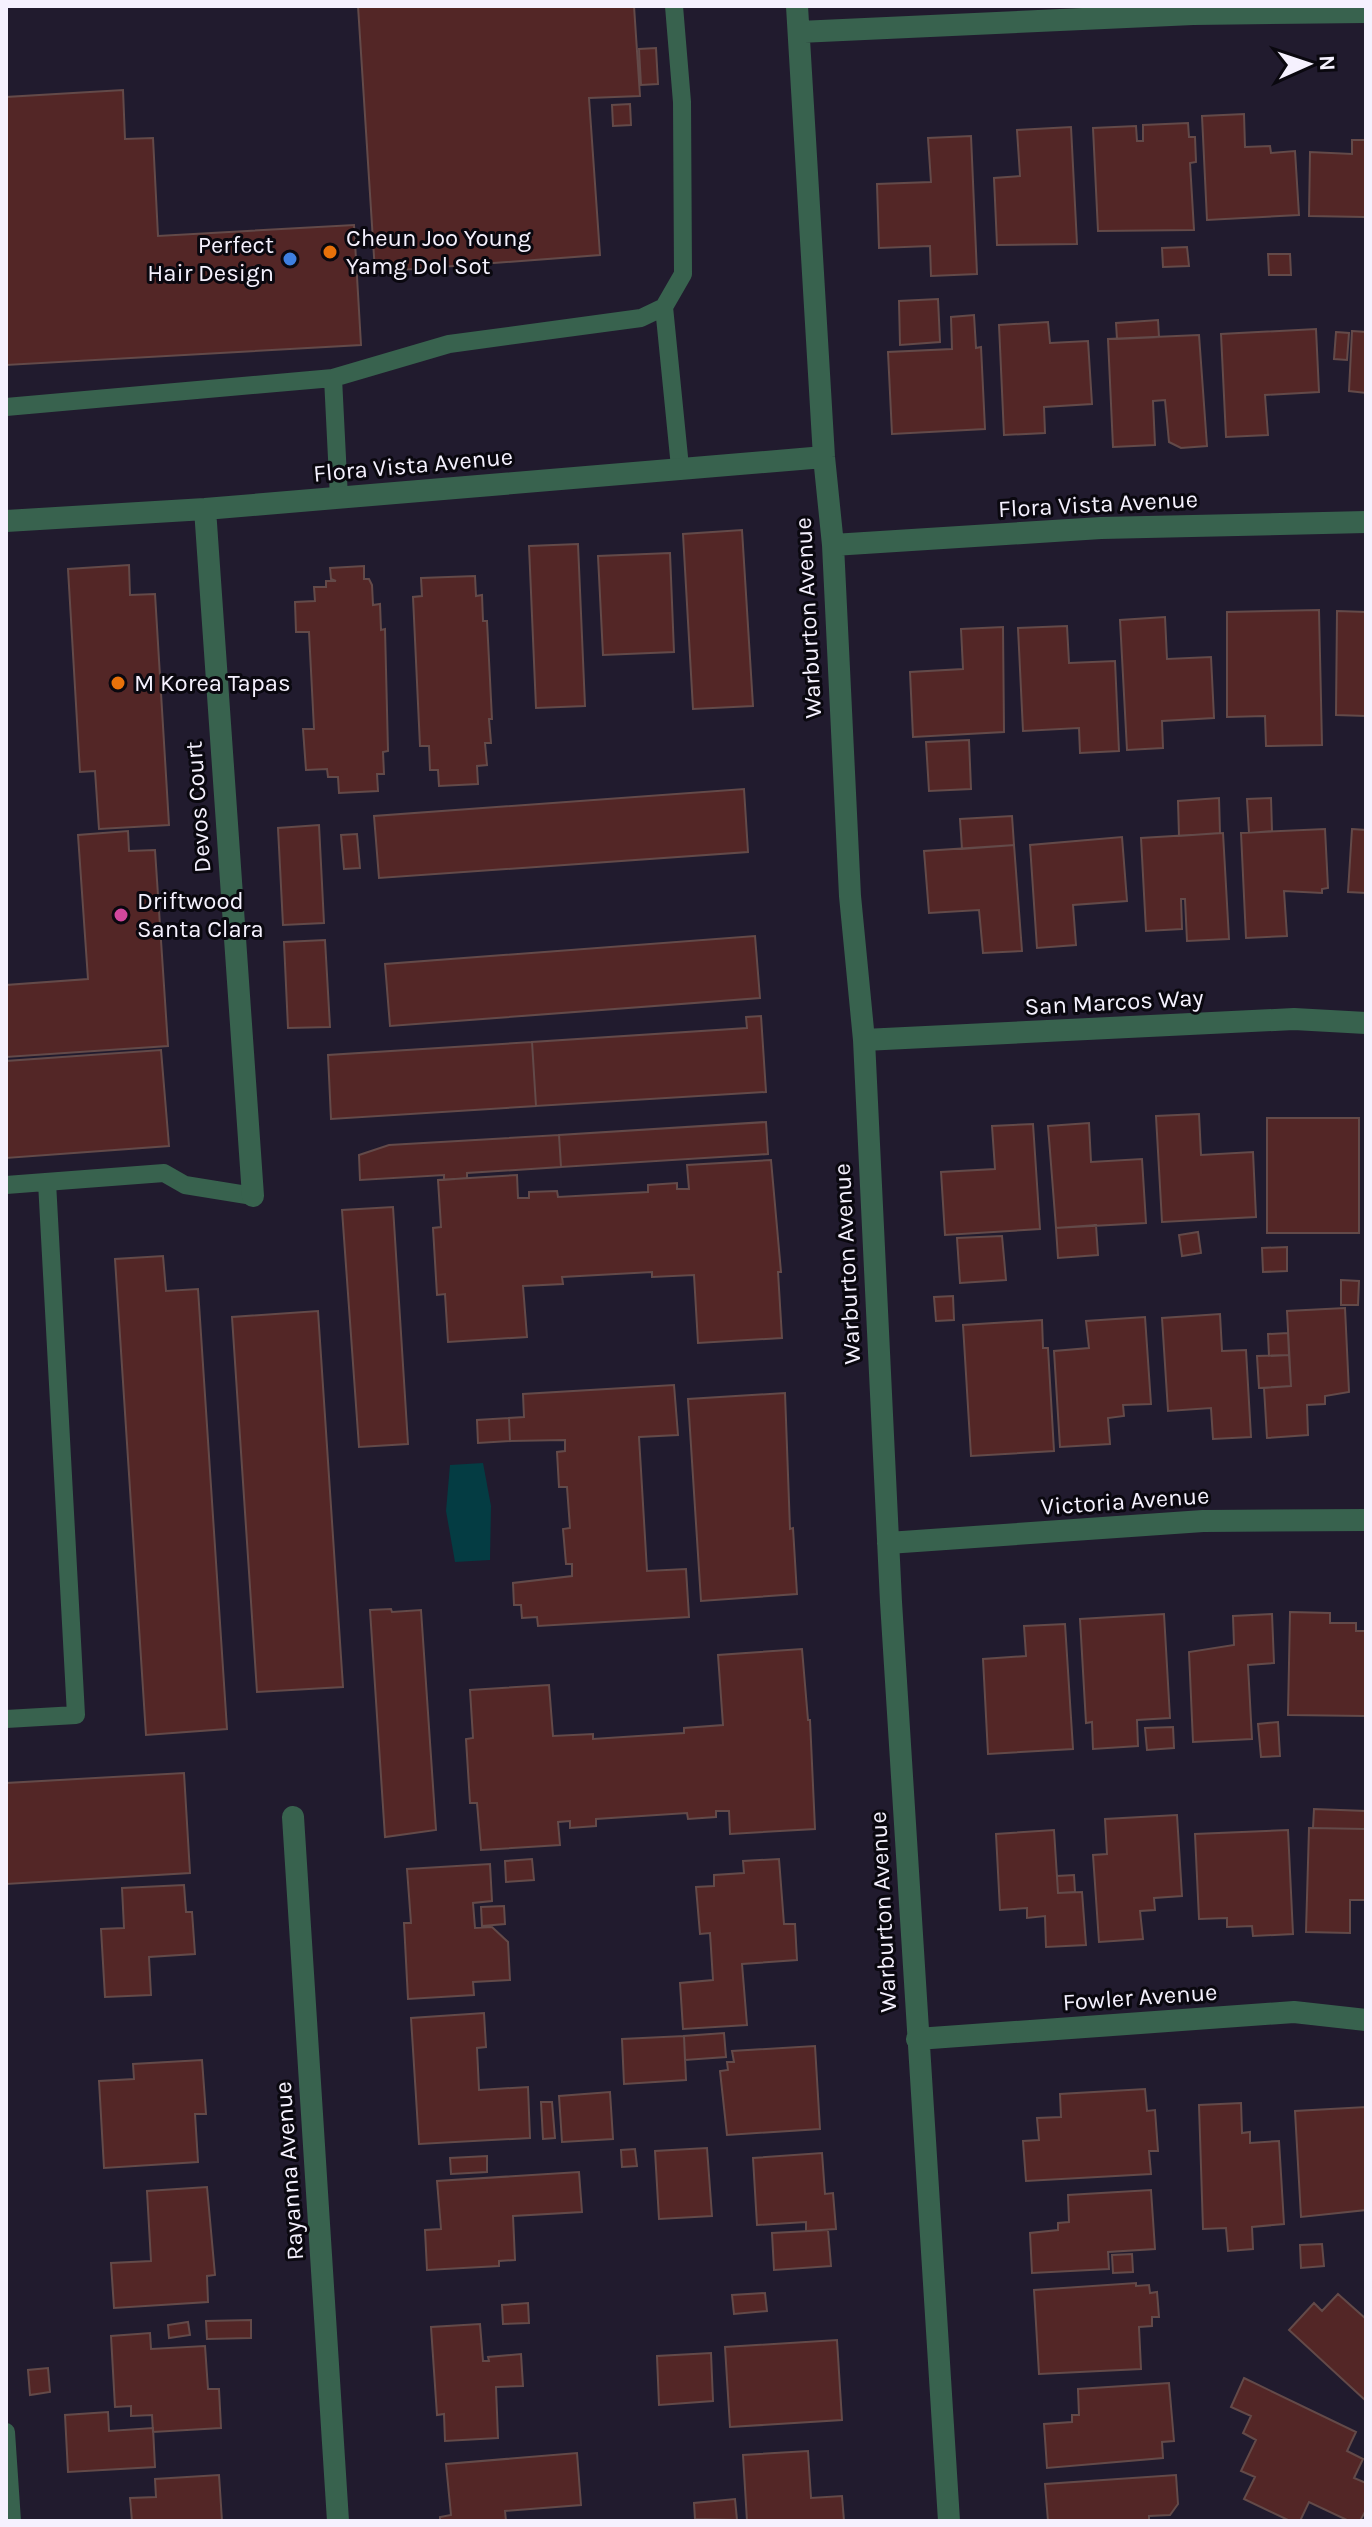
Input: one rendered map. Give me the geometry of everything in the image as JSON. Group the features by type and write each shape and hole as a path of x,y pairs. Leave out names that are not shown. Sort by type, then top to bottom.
{"street":[{"name":"Warburton Avenue","path":"797,6 824,457 833,545 843,774 864,1040 888,1543 949,2521"},
{"path":"799,32 1193,14 1366,12"},
{"name":"Flora Vista Avenue","path":"6,521 205,509 824,457"},
{"name":"Devos Court","path":"205,509 253,1196"},
{"name":"Flora Vista Avenue","path":"833,545 1101,528 1366,522"},
{"name":"San Marcos Way","path":"864,1040 1294,1019 1366,1023"},
{"name":"Victoria Avenue","path":"888,1543 1203,1521 1366,1520"},
{"name":"Rayanna Avenue","path":"293,1817 338,2521"},
{"name":"Fowler Avenue","path":"917,2039 1294,2012 1366,2020"}],"lane":[{"path":"6,407 333,378 449,344 641,318 664,307 683,274 682,102 674,6"},
{"path":"664,307 680,467"},
{"path":"333,378 339,498"},
{"path":"6,1185 164,1173 185,1185 253,1196"},
{"path":"6,1719 76,1715 47,1182"},
{"path":"6,2432 12,2521"}],"shaded area":[{"path":"483,1463 491,1506 490,1560 455,1562 446,1511 450,1465"}],"building":[{"path":"358,6 634,6 640,96 589,98 600,255 375,272"},
{"path":"656,48 658,84 641,85 639,49"},
{"path":"123,90 125,139 153,138 158,236 354,225 361,345 6,365 6,97"},
{"path":"630,104 631,125 613,126 612,105"},
{"path":"1365,111 1366,240 1365,217 1309,216 1310,152 1352,154 1352,140 1365,140"},
{"path":"1244,114 1245,147 1270,146 1271,153 1295,151 1299,215 1207,220 1202,116"},
{"path":"1188,123 1189,137 1195,137 1196,162 1190,163 1194,230 1098,231 1093,128 1136,126 1137,141 1143,141 1143,125"},
{"path":"1071,127 1077,244 997,245 994,178 1020,176 1017,130"},
{"path":"971,136 977,274 931,276 930,246 879,248 877,184 931,182 928,138"},
{"path":"1187,247 1189,266 1163,267 1162,248"},
{"path":"1268,254 1290,254 1291,275 1269,275"},
{"path":"938,299 940,342 900,345 899,301"},
{"path":"974,315 976,348 981,347 985,429 892,434 888,352 952,349 951,317"},
{"path":"1158,320 1159,337 1117,339 1116,323"},
{"path":"1048,322 1050,343 1088,341 1092,404 1044,407 1045,433 1004,435 999,325"},
{"path":"1316,329 1319,392 1265,395 1268,435 1226,437 1221,334"},
{"path":"1352,331 1366,332 1366,393 1349,391"},
{"path":"1336,332 1349,333 1347,360 1334,359"},
{"path":"1199,335 1207,446 1181,448 1169,442 1165,400 1153,401 1155,445 1113,447 1108,339"},
{"path":"742,530 753,706 693,709 683,534"},
{"path":"578,544 585,706 536,708 529,546"},
{"path":"670,553 674,652 603,655 598,556"},
{"name":"M Korea Tapas","path":"129,565 130,595 155,594 169,825 99,829 95,771 80,772 68,569"},
{"path":"364,566 364,579 369,579 372,585 373,605 380,604 381,630 385,629 388,751 383,752 384,774 377,774 378,791 339,793 338,777 328,777 327,769 306,770 303,729 314,729 309,632 296,632 295,602 315,601 314,587 326,587 326,581 336,581 331,579 330,568"},
{"path":"475,576 476,596 482,595 483,621 487,621 491,743 485,743 487,765 477,766 478,784 439,786 438,770 430,770 429,746 420,746 413,597 422,596 421,578"},
{"path":"1319,610 1322,745 1266,746 1265,716 1227,717 1227,612"},
{"path":"1337,611 1366,612 1366,716 1336,715"},
{"path":"1165,617 1167,659 1211,657 1214,718 1162,721 1163,748 1127,750 1120,620"},
{"path":"1067,626 1069,663 1115,661 1119,751 1080,753 1079,728 1023,731 1018,628"},
{"path":"1003,627 1004,732 913,737 910,672 963,669 961,629"},
{"path":"969,740 971,789 929,791 926,742"},
{"path":"744,789 748,852 379,878 374,816"},
{"path":"1219,798 1220,833 1179,836 1178,801"},
{"path":"1271,798 1272,831 1249,833 1247,799"},
{"path":"1012,816 1014,845 962,849 960,819"},
{"path":"319,825 324,923 283,925 278,828"},
{"path":"1325,829 1328,888 1322,889 1322,893 1284,891 1287,936 1246,938 1241,833"},
{"path":"1352,829 1366,830 1366,893 1348,892"},
{"name":"Driftwood Santa Clara","path":"128,831 129,851 155,850 168,1046 6,1057 6,985 88,979 78,835"},
{"path":"1223,833 1229,939 1187,941 1185,899 1181,899 1182,929 1146,931 1141,838"},
{"path":"357,834 360,868 344,869 341,835"},
{"path":"1122,837 1127,901 1073,905 1076,945 1037,948 1030,845"},
{"path":"1014,845 1022,951 983,953 979,910 929,913 924,851"},
{"path":"755,936 760,998 390,1026 385,964"},
{"path":"325,940 330,1027 288,1028 284,942"},
{"path":"761,1016 766,1092 536,1106 532,1042 747,1028 746,1017"},
{"path":"532,1042 536,1106 331,1119 328,1055"},
{"path":"161,1050 169,1146 6,1158 6,1061"},
{"path":"1199,1114 1201,1155 1253,1152 1256,1217 1162,1222 1156,1116"},
{"path":"1267,1118 1359,1118 1359,1233 1267,1233"},
{"path":"766,1122 768,1154 561,1167 559,1135"},
{"path":"1089,1123 1091,1162 1142,1159 1146,1223 1056,1228 1048,1126"},
{"path":"1033,1124 1040,1229 945,1235 941,1172 995,1169 992,1126"},
{"path":"559,1135 561,1167 467,1173 467,1178 444,1180 444,1175 360,1180 359,1155 389,1145"},
{"path":"771,1160 781,1272 778,1272 782,1338 698,1343 694,1275 652,1277 652,1272 562,1277 563,1284 523,1286 527,1337 448,1342 445,1294 437,1295 433,1228 441,1227 438,1180 517,1175 518,1198 529,1198 529,1192 557,1191 558,1197 648,1192 648,1185 677,1183 677,1189 689,1189 687,1165"},
{"path":"393,1207 408,1444 359,1447 342,1210"},
{"path":"1096,1225 1098,1255 1058,1258 1056,1228"},
{"path":"1198,1232 1201,1253 1182,1256 1179,1235"},
{"path":"1002,1236 1006,1280 960,1283 957,1238"},
{"path":"1287,1247 1287,1271 1263,1272 1262,1248"},
{"path":"163,1256 166,1291 198,1289 227,1729 146,1735 115,1259"},
{"path":"1341,1280 1359,1281 1358,1305 1341,1305"},
{"path":"953,1296 954,1320 936,1321 934,1297"},
{"path":"1345,1308 1349,1392 1325,1396 1325,1404 1307,1405 1308,1435 1267,1438 1264,1388 1291,1386 1287,1311"},
{"path":"318,1311 343,1687 257,1692 232,1317"},
{"path":"1220,1314 1222,1351 1246,1350 1251,1437 1213,1439 1211,1408 1168,1411 1162,1318"},
{"path":"1145,1317 1151,1404 1123,1405 1124,1416 1108,1418 1110,1444 1060,1447 1054,1351 1089,1348 1086,1321"},
{"path":"1042,1320 1043,1348 1048,1348 1054,1451 971,1456 963,1325"},
{"path":"1288,1333 1289,1355 1269,1356 1268,1334"},
{"path":"1289,1355 1291,1386 1259,1388 1257,1356"},
{"path":"674,1385 678,1435 639,1437 647,1571 686,1569 689,1617 538,1626 537,1617 522,1618 521,1605 514,1605 513,1583 572,1576 572,1564 566,1564 563,1529 570,1528 567,1487 559,1487 557,1452 565,1451 565,1440 510,1441 509,1418 524,1417 523,1394"},
{"path":"785,1393 790,1529 793,1528 797,1594 701,1601 688,1399"},
{"path":"509,1418 510,1441 478,1443 477,1420"},
{"path":"391,1609 392,1612 421,1610 436,1830 385,1837 370,1610"},
{"path":"1290,1612 1330,1613 1330,1623 1356,1623 1356,1631 1366,1631 1366,1716 1288,1715"},
{"path":"1164,1614 1170,1718 1137,1720 1138,1746 1093,1749 1092,1722 1086,1723 1080,1619"},
{"path":"1272,1614 1274,1663 1248,1665 1252,1739 1193,1742 1189,1652 1234,1645 1233,1616"},
{"path":"1065,1624 1073,1749 988,1754 983,1659 1026,1656 1024,1626"},
{"path":"802,1649 810,1720 815,1829 730,1834 729,1811 716,1811 716,1817 688,1819 687,1813 596,1819 596,1826 570,1828 570,1821 558,1822 560,1845 481,1850 477,1803 470,1803 466,1739 473,1738 470,1690 549,1685 553,1736 593,1734 593,1739 684,1733 684,1728 723,1725 718,1655"},
{"path":"1278,1722 1280,1756 1261,1757 1258,1724"},
{"path":"1173,1727 1174,1748 1147,1750 1145,1728"},
{"path":"184,1773 190,1873 6,1884 6,1783"},
{"path":"1314,1809 1366,1811 1366,1829 1313,1828"},
{"path":"1177,1815 1182,1896 1154,1898 1155,1910 1140,1911 1143,1939 1099,1942 1093,1855 1107,1854 1105,1819"},
{"path":"1309,1828 1366,1829 1366,1900 1350,1900 1350,1933 1306,1932"},
{"path":"1054,1830 1058,1893 1082,1892 1086,1945 1046,1947 1045,1916 1027,1918 1027,1908 1000,1910 996,1834"},
{"path":"1288,1830 1293,1934 1253,1936 1252,1926 1227,1927 1227,1918 1199,1919 1195,1834"},
{"path":"532,1859 534,1880 506,1882 505,1861"},
{"path":"779,1859 784,1924 795,1924 797,1960 742,1964 747,2025 683,2029 680,1983 713,1980 710,1933 700,1934 696,1887 714,1886 714,1875 744,1873 743,1861"},
{"path":"490,1864 492,1901 473,1903 475,1928 492,1927 508,1942 510,1980 473,1982 474,1995 408,1999 404,1923 411,1923 407,1869"},
{"path":"1074,1875 1075,1892 1058,1893 1057,1876"},
{"path":"184,1885 186,1912 192,1912 195,1954 149,1957 151,1995 105,1997 101,1929 124,1928 122,1888"},
{"path":"504,1906 505,1924 482,1926 481,1907"},
{"path":"484,2013 486,2047 477,2048 479,2090 528,2087 530,2138 419,2144 411,2018"},
{"path":"724,2033 726,2057 685,2060 684,2036"},
{"path":"684,2036 686,2080 624,2084 622,2039"},
{"path":"815,2046 820,2129 727,2135 720,2071 728,2070 727,2062 734,2062 732,2051"},
{"path":"202,2060 206,2114 195,2114 198,2162 104,2168 99,2081 134,2079 133,2064"},
{"path":"1145,2089 1147,2111 1155,2110 1158,2151 1149,2151 1151,2174 1026,2181 1023,2141 1039,2140 1037,2118 1061,2117 1060,2094"},
{"path":"610,2092 613,2139 562,2142 559,2096"},
{"path":"541,2102 552,2102 555,2138 543,2139"},
{"path":"1241,2103 1242,2133 1250,2132 1250,2143 1279,2141 1284,2224 1252,2227 1253,2249 1228,2251 1226,2228 1203,2229 1199,2105"},
{"path":"1366,2107 1366,2210 1301,2217 1295,2111"},
{"path":"707,2148 712,2216 659,2219 655,2151"},
{"path":"635,2149 637,2166 622,2167 621,2150"},
{"path":"822,2153 825,2194 833,2193 836,2229 806,2231 806,2222 757,2225 753,2158"},
{"path":"487,2156 487,2172 451,2174 450,2158"},
{"path":"579,2172 582,2212 513,2216 515,2260 499,2261 499,2266 427,2270 425,2230 441,2229 437,2181"},
{"path":"207,2187 215,2275 207,2276 208,2302 114,2308 111,2263 151,2261 147,2191"},
{"path":"1151,2190 1155,2249 1108,2252 1109,2269 1032,2273 1030,2233 1058,2230 1058,2223 1069,2222 1068,2195"},
{"path":"828,2230 831,2266 774,2270 772,2233"},
{"path":"1322,2244 1324,2266 1301,2268 1300,2245"},
{"path":"1132,2254 1133,2272 1113,2273 1112,2255"},
{"path":"1136,2283 1136,2286 1149,2285 1150,2293 1157,2292 1159,2317 1152,2317 1152,2326 1139,2327 1141,2369 1039,2374 1034,2290"},
{"path":"765,2293 767,2311 734,2314 732,2295"},
{"path":"1338,2294 1366,2319 1366,2401 1289,2330 1314,2303 1322,2311"},
{"path":"528,2303 529,2323 503,2324 502,2305"},
{"path":"251,2320 251,2338 207,2339 206,2321"},
{"path":"188,2322 190,2335 169,2338 168,2325"},
{"path":"480,2324 483,2361 489,2361 488,2357 521,2354 523,2386 496,2387 498,2438 445,2441 444,2414 437,2415 431,2327"},
{"path":"150,2333 151,2349 205,2346 208,2389 219,2389 221,2428 153,2432 152,2415 131,2416 131,2406 115,2407 111,2336"},
{"path":"837,2340 842,2420 730,2427 725,2347"},
{"path":"711,2353 713,2401 659,2405 657,2356"},
{"path":"48,2368 50,2392 30,2395 28,2370"},
{"path":"1244,2378 1356,2432 1347,2451 1363,2459 1354,2478 1366,2483 1366,2510 1360,2521 1349,2521 1309,2502 1300,2521 1290,2521 1244,2499 1255,2477 1241,2471 1256,2440 1243,2433 1251,2416 1231,2407"},
{"path":"1169,2383 1174,2441 1162,2442 1163,2458 1047,2468 1044,2424 1072,2422 1072,2415 1079,2415 1078,2389"},
{"path":"108,2412 109,2431 153,2428 155,2467 68,2472 65,2415"},
{"path":"808,2451 811,2498 842,2496 844,2521 747,2521 743,2455"},
{"path":"577,2453 581,2505 505,2511 506,2521 440,2521 440,2517 451,2515 446,2464"},
{"path":"219,2475 222,2521 132,2521 130,2498 156,2497 155,2479"},
{"path":"1176,2475 1178,2504 1170,2515 1149,2516 1149,2521 1048,2521 1045,2484"},
{"path":"735,2499 737,2520 695,2519 694,2503"}],"place":[{"name":"Cheun Joo Young Yamg Dol Sot","path":"330,252"},
{"name":"Perfect Hair Design","path":"290,259"},
{"name":"M Korea Tapas","path":"118,683"},
{"name":"Driftwood Santa Clara","path":"121,915"}]}
